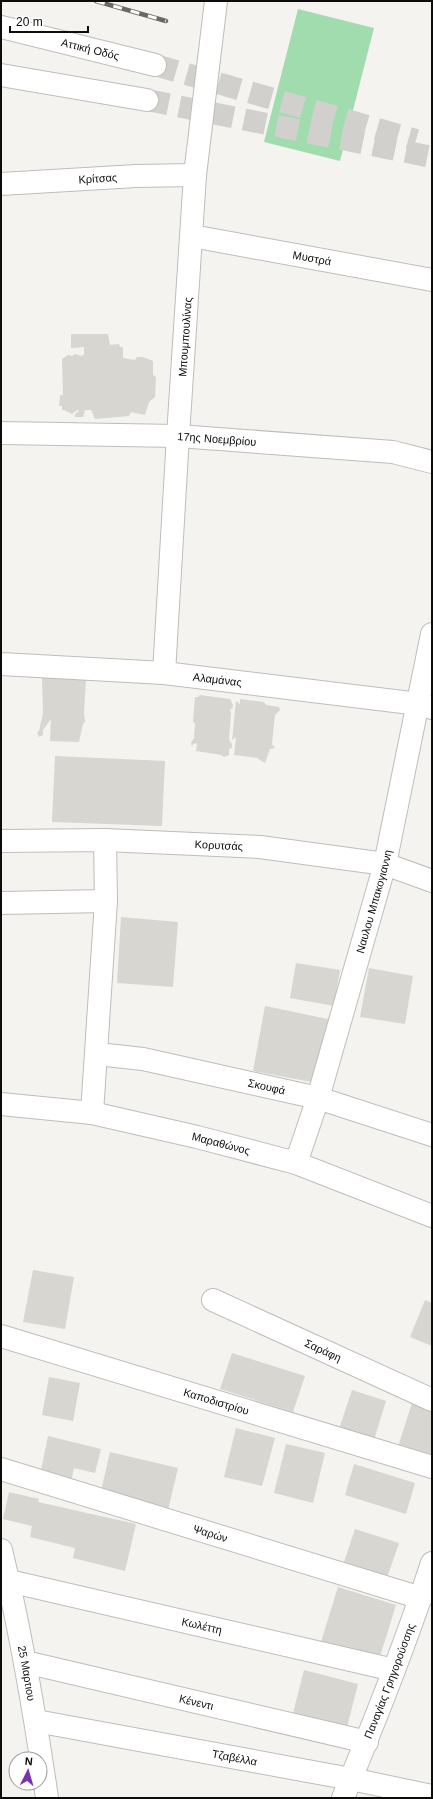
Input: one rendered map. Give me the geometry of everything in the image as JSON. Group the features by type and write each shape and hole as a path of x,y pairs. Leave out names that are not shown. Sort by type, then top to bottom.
{"main road":[{"name":"Μπουμπουλίνας","path":"164,673 195,175 216,1"},
{"name":"Αττική Οδός","path":"1,27 155,65"},
{"path":"1,75 147,100"},
{"name":"Κρίτσας","path":"1,184 136,176 195,175"},
{"name":"Μυστρά","path":"192,236 432,280"},
{"name":"17ης Νοεμβρίου","path":"1,433 178,436 393,452 432,462"},
{"name":"Ναυλου Μπακογιαννη","path":"296,1163 318,1098 385,864 425,706 432,634"},
{"name":"Αλαμάνας","path":"1,664 164,673 425,706"},
{"path":"92,1113 106,901 105,840"},
{"name":"Κορυτσάς","path":"1,841 105,840 260,847 385,864 432,881"},
{"path":"1,903 106,901"},
{"name":"Σκουφά","path":"97,1054 142,1059 318,1098 432,1134"},
{"name":"Μαραθώνος","path":"1,1104 92,1113 196,1137 296,1163 432,1216"},
{"name":"Σαράφη","path":"213,1300 432,1400"},
{"name":"Καποδιστρίου","path":"1,1336 432,1467"},
{"name":"Ψαρών","path":"1,1469 421,1598"},
{"name":"25 Μαρτιου","path":"1,1550 9,1581 36,1721 47,1798"},
{"name":"Παναγίας Γρηγορούσσης","path":"347,1788 367,1742 421,1598 432,1563"},
{"name":"Κωλέττη","path":"9,1581 394,1670"},
{"name":"Κένεντι","path":"25,1662 367,1742"},
{"name":"Τζαβέλλα","path":"36,1721 347,1788 432,1796"}],"green space":[{"path":"298,9 374,28 340,161 264,142"}],"building":[{"path":"71,334 108,334 110,345 119,344 120,347 123,347 123,358 135,360 137,357 143,357 153,361 153,375 156,377 155,397 149,402 145,415 131,412 129,416 95,419 91,410 85,410 83,417 75,417 75,414 79,411 77,410 72,414 62,410 62,406 59,406 60,395 63,395 62,359 68,355 72,356 75,354 82,356 84,354 84,347 71,348"},
{"path":"57,676 86,679 84,713 85,722 83,724 79,742 50,741 51,719 43,730 43,735 39,737 37,732 39,731 43,713 42,678"},
{"path":"200,695 230,699 233,705 232,709 230,709 229,740 232,744 232,748 229,749 229,755 224,757 221,755 196,751 197,743 193,744 192,747 191,743 194,738 195,723 193,722 195,697"},
{"path":"240,699 264,702 266,705 279,707 280,710 275,715 272,744 275,748 270,749 265,763 257,758 234,755 236,737 232,740 236,701 240,704"},
{"path":"55,756 165,761 162,826 52,822"},
{"path":"121,917 178,922 173,987 117,983"},
{"path":"296,963 340,970 334,1006 290,998"},
{"path":"369,968 413,976 405,1024 360,1017"},
{"path":"265,1006 328,1019 317,1083 253,1071"},
{"path":"33,1270 74,1277 65,1329 23,1322"},
{"path":"425,1300 432,1303 432,1346 410,1337"},
{"path":"232,1353 305,1376 293,1412 220,1389"},
{"path":"49,1377 80,1383 73,1421 42,1415"},
{"path":"352,1390 386,1401 374,1440 339,1429"},
{"path":"412,1403 432,1410 432,1461 397,1450"},
{"path":"236,1428 275,1438 262,1486 224,1477"},
{"path":"48,1436 101,1449 95,1473 74,1468 71,1482 40,1475"},
{"path":"286,1444 325,1453 313,1503 274,1493"},
{"path":"110,1452 178,1468 168,1510 100,1495"},
{"path":"354,1464 415,1483 406,1514 345,1495"},
{"path":"9,1492 39,1499 38,1502 136,1524 125,1571 73,1558 75,1548 30,1537 32,1526 3,1519"},
{"path":"355,1529 399,1543 387,1578 343,1565"},
{"path":"338,1587 396,1605 378,1663 320,1645"},
{"path":"304,1670 358,1684 346,1731 292,1717"}],"tunnel":[{"path":"155,65 416,140"},
{"path":"147,100 432,157"}],"railway":[{"path":"96,1 166,21"}]}
